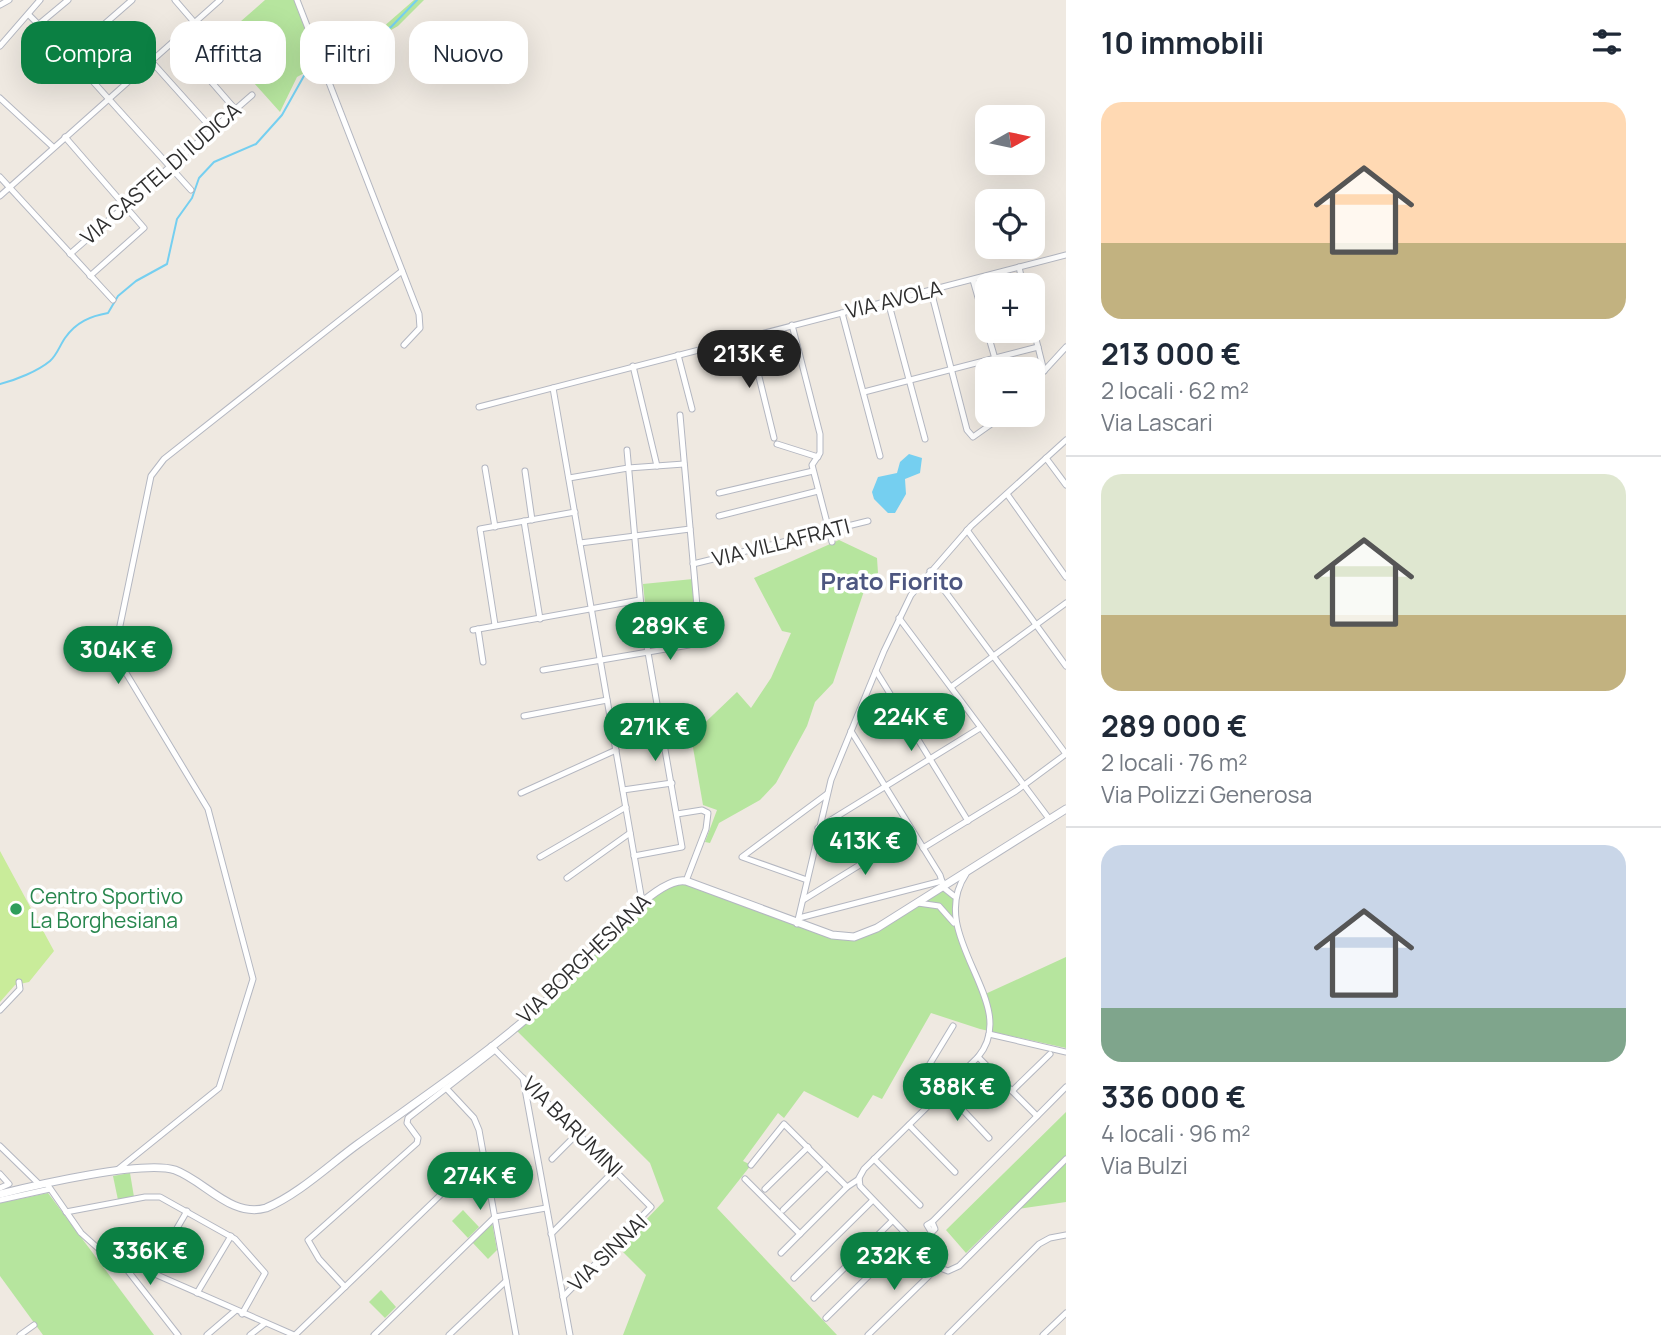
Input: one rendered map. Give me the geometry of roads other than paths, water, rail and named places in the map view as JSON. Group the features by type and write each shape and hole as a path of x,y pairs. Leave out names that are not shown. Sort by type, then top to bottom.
{"street":[{"path":"0,5 9,0"},
{"path":"1,43 40,0"},
{"path":"42,21 68,0"},
{"path":"108,21 132,0"},
{"path":"174,0 193,21"},
{"path":"195,21 220,0"},
{"path":"297,0 421,322 414,336 404,345"},
{"path":"29,15 35,21"},
{"path":"156,57 170,44"},
{"path":"156,67 212,129"},
{"path":"95,84 191,190"},
{"path":"0,196 125,84"},
{"path":"213,84 235,109"},
{"name":"VIA CASTEL DI IUDICA","path":"71,254 252,95"},
{"path":"0,98 54,147"},
{"path":"65,137 144,228 90,276"},
{"path":"0,177 113,300"},
{"name":"VIA AVOLA","path":"479,407 1066,256"},
{"path":"1019,267 1020,273"},
{"path":"115,1172 219,1088 253,979 209,811 122,668 116,665 114,657 151,476 164,459 402,271"},
{"path":"973,279 975,286"},
{"path":"931,291 963,419 973,436 986,427"},
{"path":"888,301 925,439"},
{"path":"842,313 880,456"},
{"path":"792,325 820,433 821,448 811,465 832,542"},
{"path":"750,336 776,441 818,457"},
{"path":"1037,343 1040,357"},
{"path":"999,357 1038,347"},
{"path":"1045,370 1066,347"},
{"path":"678,355 692,409"},
{"path":"864,392 975,363"},
{"path":"633,366 657,466"},
{"path":"553,388 642,901"},
{"path":"680,415 697,606"},
{"path":"798,921 827,794 876,671 915,589 967,530 1066,440"},
{"path":"627,450 640,600 682,847 634,856"},
{"path":"1046,458 1066,485"},
{"path":"569,478 628,468 684,464"},
{"path":"485,468 495,527"},
{"path":"525,471 532,520"},
{"path":"719,494 813,471"},
{"path":"719,516 818,491"},
{"path":"1007,494 1066,577"},
{"path":"495,625 480,529 575,512"},
{"path":"524,521 540,619"},
{"name":"VIA VILLAFRATI","path":"693,564 868,521"},
{"path":"580,543 690,529"},
{"path":"967,530 1066,666"},
{"path":"923,848 1024,786 1066,754 930,571"},
{"path":"484,662 475,629 640,600"},
{"path":"951,687 1066,603"},
{"path":"900,618 1050,821"},
{"path":"543,670 689,645 698,639 703,621"},
{"path":"876,671 968,821"},
{"path":"524,716 607,700"},
{"path":"818,828 980,728"},
{"path":"851,731 943,884 954,896"},
{"path":"521,793 616,750"},
{"path":"623,790 672,783"},
{"path":"807,880 742,857 827,794"},
{"path":"540,857 626,807"},
{"path":"798,921 943,884 966,874 1066,809"},
{"path":"677,814 702,810 708,813 704,838 685,881 832,935 852,937 874,930 935,893 943,884"},
{"path":"803,900 913,832"},
{"path":"567,878 630,833"},
{"path":"781,1253 847,1187 859,1179 863,1170 978,1057 989,1034 987,1006 956,926 954,896 966,874"},
{"name":"VIA BORGHESIANA","path":"0,1191 46,1186 148,1167 173,1170 238,1207 250,1210 266,1208 493,1048 552,996 642,901 668,882 685,881"},
{"path":"935,893 937,905 956,926"},
{"path":"918,903 937,905"},
{"path":"0,1010 20,989 19,982"},
{"path":"952,1082 944,1074 932,1072 928,1067 953,1026"},
{"path":"989,1034 1066,1052"},
{"path":"345,1287 319,1259 308,1240 416,1143 418,1138 407,1119 493,1048"},
{"name":"VIA BARUMINI","path":"493,1048 652,1208"},
{"path":"1012,1091 1050,1054"},
{"path":"978,1057 1037,1116"},
{"path":"523,1078 570,1335"},
{"path":"918,1246 935,1227 932,1222 1066,1087"},
{"path":"446,1088 475,1119 516,1335"},
{"path":"944,1090 989,1138"},
{"path":"751,1165 782,1124 847,1187"},
{"path":"909,1125 955,1172"},
{"path":"552,1159 578,1133"},
{"path":"0,1146 46,1186 88,1242 118,1260 264,1324 298,1335 483,1154"},
{"path":"765,1189 808,1147"},
{"path":"874,1159 920,1205"},
{"path":"859,1179 862,1190 872,1201 938,1267 948,1271 958,1267 1066,1159"},
{"path":"783,1210 827,1167"},
{"path":"551,1234 614,1171"},
{"name":"VIA BORGHESIANA","path":"0,1174 9,1184 0,1191"},
{"path":"745,1179 800,1234"},
{"name":"VIA BORGHESIANA","path":"0,1200 46,1186"},
{"path":"66,1212 152,1196 167,1199 231,1236 244,1247 265,1273 242,1314"},
{"path":"794,1278 872,1201"},
{"path":"374,1335 495,1217 546,1208"},
{"name":"VIA SINNAI","path":"563,1297 652,1208"},
{"path":"151,1273 187,1211"},
{"path":"814,1298 892,1221"},
{"path":"948,1335 1039,1244 1050,1238 1066,1235"},
{"path":"197,1293 231,1236"},
{"path":"826,1318 908,1237"},
{"path":"118,1260 178,1335"},
{"path":"868,1335 938,1267"},
{"path":"449,1335 506,1281"},
{"path":"206,1335 235,1311"},
{"path":"1043,1335 1066,1313"},
{"path":"250,1335 264,1324"},
{"path":"20,1335 34,1325"}],"water":[{"path":"909,454 922,458 920,473 905,479 906,494 895,513 888,513 874,499 872,492 878,477 897,473 900,462"}],"waterway":[{"path":"0,384 45,365 55,356 74,328 90,318 108,313 118,296 136,281 167,264 177,219 192,198 199,178 214,162 256,144 282,115 305,74 343,67 375,35 391,27 417,0"}],"place":[{"name":"Centro Sportivo La Borghesiana","path":"16,909"}],"district":[{"name":"Prato Fiorito","path":"892,582"}]}
